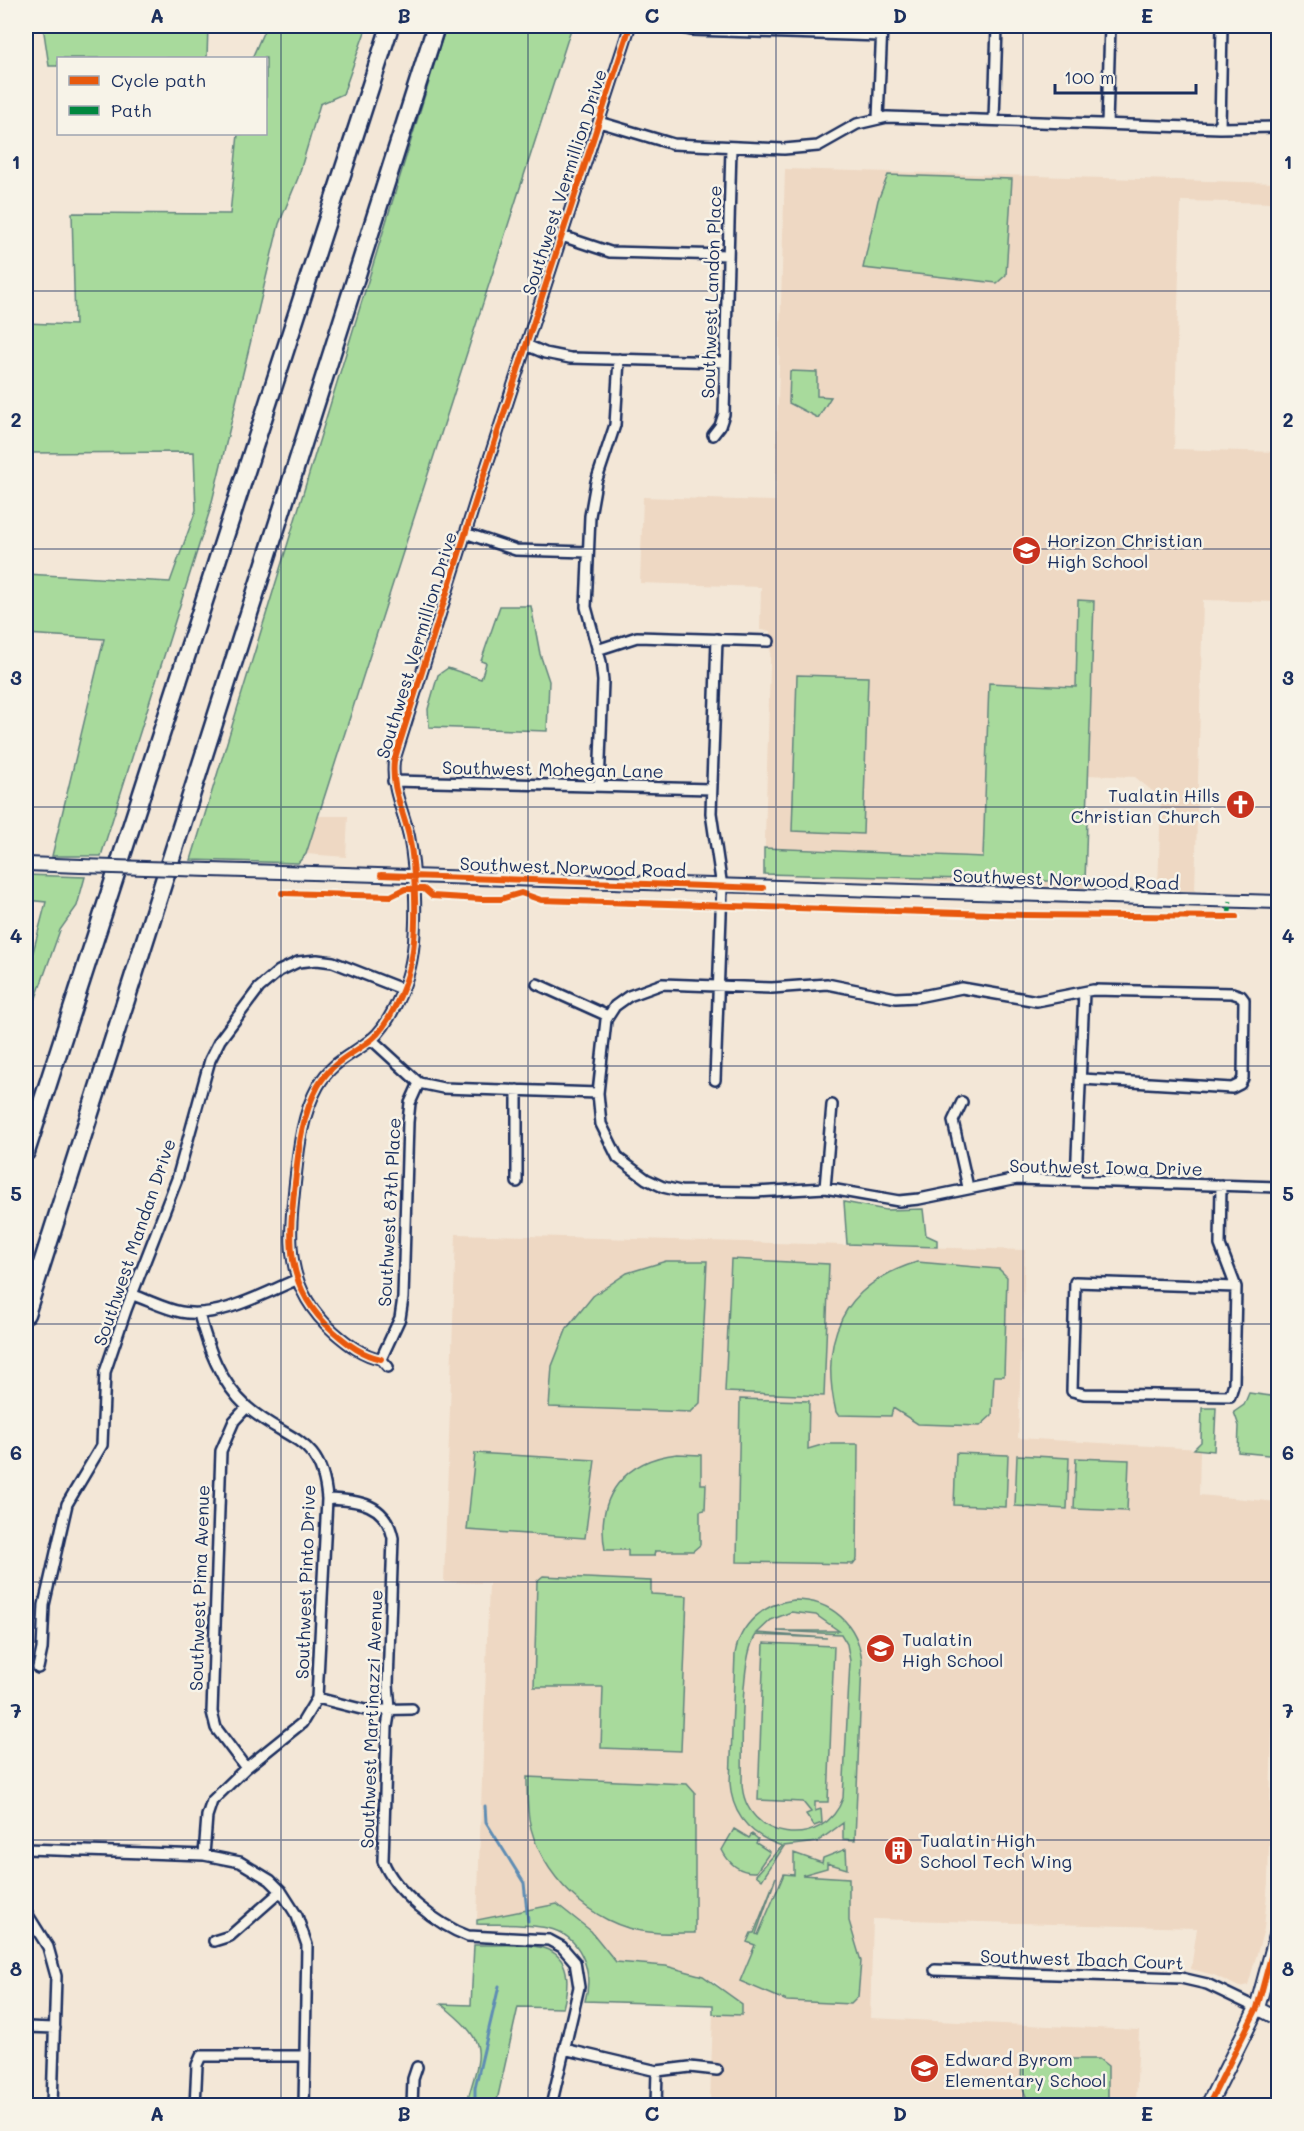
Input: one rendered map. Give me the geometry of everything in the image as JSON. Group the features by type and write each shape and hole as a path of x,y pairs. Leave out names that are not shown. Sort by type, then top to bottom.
{"highway":[{"path":"26,1152 390,26"},
{"path":"26,1314 436,26"}],"main road":[{"path":"1208,2106 1257,2008 1278,1931"}],"street":[{"name":"Southwest Vermillion Drive","path":"381,1359 367,1356 324,1323 309,1304 296,1280 289,1236 300,1143 308,1106 319,1085 333,1066 349,1052 371,1039 395,1006 410,965 414,876 408,833 393,781 397,749 630,26"},
{"path":"672,26 691,30 881,31 878,118"},
{"path":"994,120 997,26"},
{"path":"1107,124 1110,26"},
{"path":"1220,128 1222,26"},
{"path":"599,122 673,144 784,149 818,146 857,124 878,118 1220,128 1278,127"},
{"name":"Southwest Landon Place","path":"713,435 720,426 724,414 731,147"},
{"path":"562,236 604,251 728,255"},
{"path":"526,345 556,356 725,362"},
{"path":"599,786 603,681 586,607 588,552 592,499 615,425 619,359"},
{"path":"465,533 516,550 588,552"},
{"path":"597,650 637,637 769,641"},
{"path":"715,1080 722,886 720,859 712,828 711,789 717,639"},
{"name":"Southwest Mohegan Lane","path":"393,781 711,789"},
{"name":"Southwest Norwood Road","path":"26,864 1278,902"},
{"name":"Southwest Mandan Drive","path":"38,1668 42,1649 44,1605 64,1513 69,1499 102,1445 105,1372 177,1179 210,1060 220,1040 260,988 279,971 298,962 316,960 333,962 402,989"},
{"path":"537,984 608,1016 615,1006 644,988 662,984 772,988 827,984 896,998 917,997 962,988 1037,1001 1084,992 1220,993 1241,996 1244,1006 1243,1078 1240,1084 1232,1088 1082,1079"},
{"path":"1076,1180 1084,992"},
{"name":"Southwest Iowa Drive","path":"608,1016 603,1032 598,1093 601,1124 612,1150 630,1169 663,1187 680,1191 755,1192 825,1188 899,1201 1017,1179 1278,1187"},
{"path":"371,1039 401,1069 419,1083 442,1088 598,1093"},
{"name":"Southwest 87th Place","path":"381,1359 400,1318 403,1298 408,1122 410,1103 419,1083"},
{"path":"517,1090 517,1182"},
{"path":"963,1102 953,1122 968,1187"},
{"path":"825,1188 832,1105"},
{"path":"1221,1185 1220,1245 1223,1261 1236,1287 1234,1383 1230,1396 1096,1395 1072,1391 1075,1282 1236,1287"},
{"path":"133,1295 180,1312 199,1314 217,1311 296,1280"},
{"name":"Southwest Pinto Drive","path":"199,1314 206,1339 222,1376 247,1407 300,1440 311,1451 325,1478 327,1499 317,1698 302,1723 246,1768 212,1801 207,1815 204,1855"},
{"path":"381,1359 388,1367"},
{"name":"Southwest Pima Avenue","path":"246,1768 216,1728 212,1712 212,1658 221,1451 234,1421 247,1407"},
{"name":"Southwest Martinazzi Avenue","path":"327,1499 367,1503 385,1517 392,1531 394,1547 388,1684 390,1709 387,1727 382,1854 386,1869 423,1910 459,1933 468,1936 537,1938 562,1947 575,1962 579,1980 551,2106"},
{"path":"317,1698 366,1710 412,1708"},
{"path":"26,1849 204,1855 240,1862 255,1870 281,1891 297,1916 307,1945 304,2106"},
{"path":"214,1941 230,1936 281,1891"},
{"path":"26,1912 35,1923 53,1961 56,1990 52,2106"},
{"name":"Southwest Ibach Court","path":"935,1970 1181,1978 1207,1984 1257,2008"},
{"path":"1257,2008 1278,2019"},
{"path":"26,2027 55,2028"},
{"path":"564,2049 657,2071 690,2067 717,2070"},
{"path":"195,2106 197,2065 201,2056 305,2056"},
{"path":"411,2106 413,2079 417,2067"},
{"path":"656,2106 657,2071"}],"shaded area":[{"name":"Horizon Christian High School","path":"785,169 1278,183 1278,203 1181,201 1174,449 1278,452 1278,602 1203,600 1195,891 1158,890 1161,798 1135,777 1087,775 1084,888 764,874 771,631 760,630 761,587 640,583 643,497 775,501"},
{"path":"318,816 348,816 346,857 306,854"},
{"name":"Tualatin High School","path":"456,1234 1025,1250 1018,1438 1200,1449 1199,1495 1278,1502 1268,1882 1264,1929 1248,1985 1239,1987 1214,1975 1191,1969 1197,1928 873,1919 870,2018 1139,2030 1136,2105 710,2105 713,2014 742,2015 742,2004 728,1995 716,1982 658,1965 616,1962 591,1931 558,1904 477,1920 489,1583 444,1582"}],"green space":[{"path":"43,26 208,26 207,57 57,57 57,66 49,66"},
{"path":"266,26 367,26 343,94 320,104 298,178 279,224 210,510 101,856 52,856 104,639 26,634 26,574 170,582 196,510 194,452 26,453 26,323 75,325 72,213 230,214 238,135 267,135 267,57 252,57"},
{"path":"446,26 572,26 306,854 298,863 191,860"},
{"path":"888,175 1012,179 1006,275 997,283 863,268 878,200"},
{"path":"790,371 817,372 817,396 831,397 818,418 789,403"},
{"path":"1078,600 1094,601 1085,882 764,874 764,848 983,857 989,683 1076,687"},
{"path":"500,606 531,606 540,654 549,681 547,731 429,727 428,709 438,675 448,668 481,679 486,663 481,661"},
{"path":"797,675 868,677 863,834 792,831"},
{"path":"26,875 85,877 77,906 60,930 26,1026 26,979 46,902 26,900"},
{"path":"844,1202 886,1210 923,1209 926,1235 937,1240 937,1247 847,1244"},
{"path":"731,1259 829,1264 824,1396 725,1392"},
{"path":"666,1261 707,1261 700,1403 691,1412 549,1407 552,1366 567,1328 593,1296 627,1273"},
{"path":"917,1262 999,1269 1007,1277 1004,1376 994,1376 992,1415 980,1426 918,1424 893,1408 891,1416 838,1415 836,1412 831,1361 834,1339 842,1318 854,1300 870,1285 891,1272"},
{"path":"1249,1393 1278,1397 1278,1456 1238,1452 1239,1426 1234,1412 1244,1405"},
{"path":"740,1399 809,1401 808,1449 825,1444 858,1444 857,1559 853,1564 737,1562"},
{"path":"1202,1408 1216,1408 1214,1451 1194,1449 1201,1442"},
{"path":"475,1453 595,1460 585,1538 467,1530"},
{"path":"956,1453 1008,1455 1006,1507 954,1505"},
{"path":"677,1454 701,1455 701,1484 706,1484 705,1510 700,1511 700,1545 693,1551 655,1551 654,1556 628,1556 628,1550 605,1550 603,1531 605,1513 610,1497 618,1484 642,1464"},
{"path":"1017,1455 1069,1458 1067,1509 1015,1506"},
{"path":"1076,1458 1129,1460 1127,1511 1074,1509"},
{"path":"543,1576 651,1581 651,1594 687,1596 681,1751 601,1748 603,1687 534,1687 537,1581"},
{"path":"808,1601 831,1610 849,1625 859,1648 862,1661 855,1840 843,1839 843,1823 817,1842 784,1846 762,1880 756,1875 782,1846 762,1837 746,1823 739,1815 732,1795 730,1783 735,1654 742,1633 755,1617 763,1610 783,1602","holes":["791,1612 816,1615 839,1631 777,1631 841,1634 847,1644 850,1661 843,1798 833,1815 819,1827 803,1832 786,1832 770,1827 756,1817 746,1803 742,1783 744,1684 751,1647 756,1635 827,1638 757,1633 771,1620"]},
{"path":"764,1643 834,1646 828,1802 815,1802 815,1811 821,1809 822,1823 814,1826 806,1814 811,1812 803,1802 758,1800"},
{"path":"527,1777 687,1784 695,1793 695,1933 655,1933 628,1928 589,1909 571,1894 556,1878 534,1839 528,1814"},
{"path":"734,1829 749,1838 752,1834 758,1839 756,1843 770,1852 756,1872 736,1867 722,1850"},
{"path":"846,1849 847,1869 827,1863 827,1868 802,1875 849,1878 849,1921 861,1961 858,1997 851,2004 787,2001 740,1981 755,1945 747,1942 751,1933 754,1933 776,1877 756,1934 758,1935 784,1874 794,1875 794,1853 822,1863 823,1858"},
{"path":"557,1904 591,1931 616,1962 666,1966 703,1976 742,2004 742,2015 713,2014 713,2005 585,2001 588,1978 586,1967 582,1956 569,1938 559,1932 539,1926 477,1924 477,1920"},
{"path":"474,1945 530,1946 545,1949 557,1955 565,1967 567,1984 563,2008 518,2007 496,2105 466,2105 476,2071 478,2048 468,2029 441,2004 471,2005"},
{"path":"1022,2059 1099,2059 1108,2066 1108,2105 1029,2105 1021,2083"}],"waterway":[{"path":"485,1806 486,1822 524,1883 528,1921"},
{"path":"475,2106 475,2088 499,1986"}],"marked path":[{"path":"1229,916 1230,901"}],"cycle path":[{"path":"381,1359 356,1349 334,1332 317,1315 305,1297 297,1278 291,1240 300,1140 305,1118 318,1086 336,1064 378,1033 396,1006 408,976 413,953 415,883 409,836 394,781 394,761 479,490 630,26"},
{"path":"381,875 763,888"},
{"path":"282,893 391,896 405,889 424,889 432,896 481,899 501,899 521,893 541,900 1025,915 1236,917"},
{"path":"1208,2106 1257,2008 1278,1931"}],"place":[{"name":"Horizon Christian High School","path":"1026,550"},
{"name":"Tualatin Hills Christian Church","path":"1241,805"},
{"name":"Tualatin High School","path":"881,1649"},
{"name":"Tualatin High School Tech Wing","path":"899,1850"},
{"name":"Edward Byrom Elementary School","path":"924,2069"}]}
